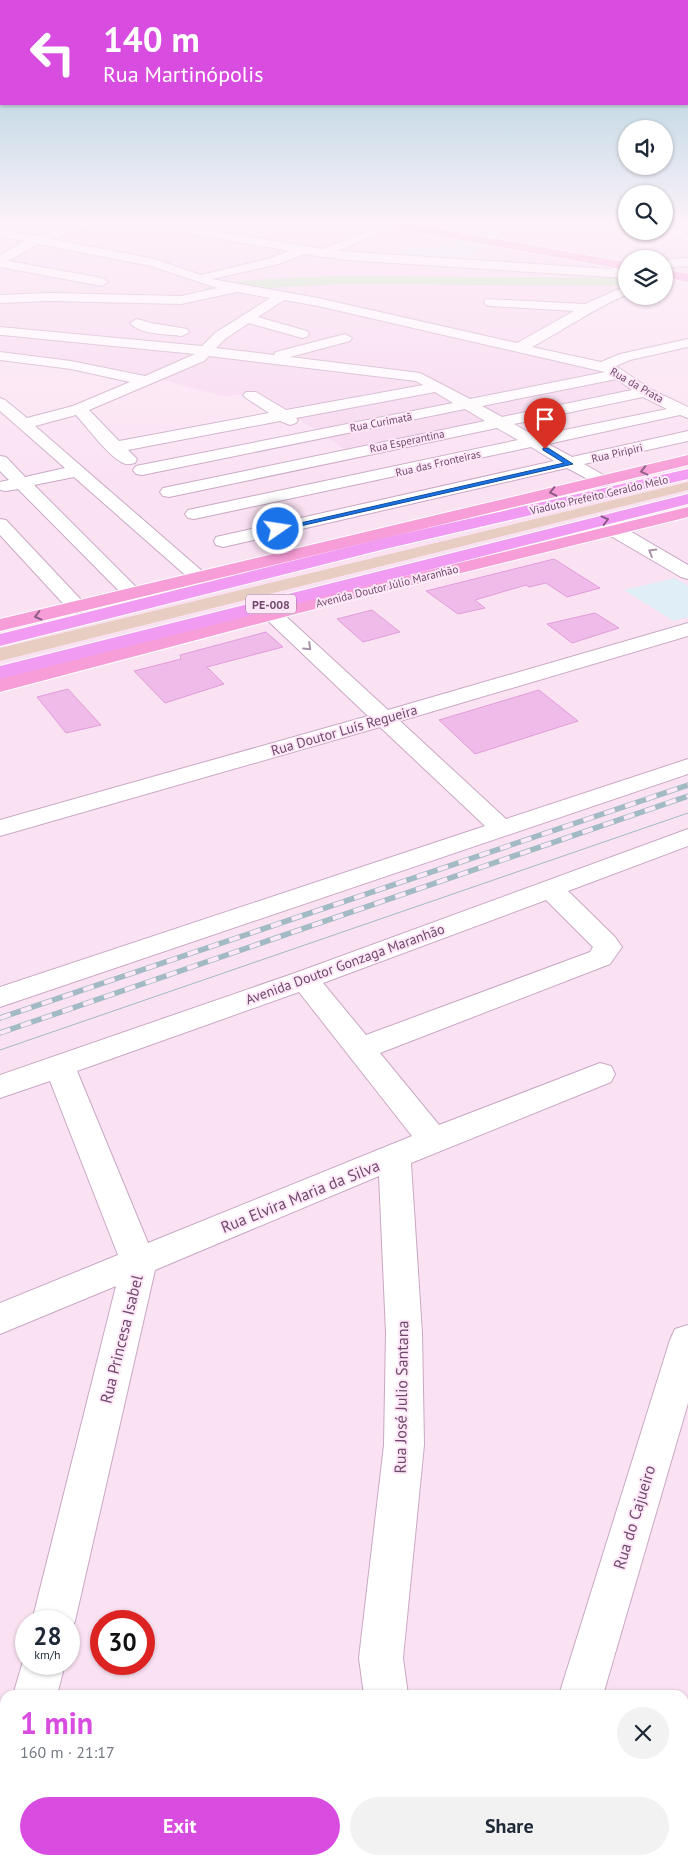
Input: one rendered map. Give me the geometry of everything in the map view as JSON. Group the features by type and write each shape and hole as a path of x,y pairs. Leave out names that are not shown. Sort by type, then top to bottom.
{"highway":[{"name":"Viaduto Prefeito Geraldo Melo","path":"1,627 510,516 688,474"},
{"name":"Viaduto Prefeito Geraldo Melo","path":"541,536 688,499"},
{"name":"Avenida Doutor Júlio Maranhão","path":"0,673 541,536"}],"main road":[{"path":"1,627 132,593 688,460"},
{"name":"Avenida Doutor Júlio Maranhão","path":"0,685 272,614 688,512"}],"street":[{"path":"1,331 33,309"},
{"path":"23,424 79,409 144,380 191,362 204,354 220,336 260,309"},
{"name":"Rua da Prata","path":"344,309 602,367 620,374 645,392 682,406"},
{"path":"458,335 486,309"},
{"path":"484,313 513,309"},
{"path":"519,348 585,309"},
{"path":"245,318 302,334"},
{"path":"137,323 161,329 220,336"},
{"path":"1,331 206,351 350,370 414,376 432,383 601,481"},
{"path":"270,358 345,338"},
{"path":"602,367 625,357 688,343"},
{"path":"0,356 49,361 144,380"},
{"name":"Rua Curimatã","path":"142,470 620,374"},
{"path":"115,447 282,415 432,383"},
{"name":"Rua Esperantina","path":"169,492 645,392"},
{"path":"250,395 313,435 432,521"},
{"path":"0,403 200,577"},
{"name":"Rua das Fronteiras","path":"194,514 533,442 682,406"},
{"path":"79,409 115,447 169,492 250,565"},
{"name":"Rua Piripiri","path":"224,541 688,436"},
{"path":"0,461 132,593"},
{"path":"0,487 76,471"},
{"path":"0,524 77,607"},
{"path":"616,531 688,573"},
{"path":"272,614 503,829"},
{"name":"Rua Doutor Luís Regueira","path":"0,828 385,718 688,628"},
{"path":"3,989 503,829 688,766"},
{"name":"Avenida Doutor Gonzaga Maranhão","path":"0,1087 306,980 551,890 688,837"},
{"path":"362,1048 600,958 605,954 608,947 605,943 551,890"},
{"path":"306,980 362,1048 433,1140"},
{"name":"Rua Princesa Isabel","path":"56,1610 139,1263 59,1066"},
{"name":"Rua Elvira Maria da Silva","path":"0,1319 433,1140 600,1074"},
{"name":"Rua José Julio Santana","path":"385,1690 381,1658 404,1445 404,1333 394,1157"},
{"name":"Rua do Cajueiro","path":"583,1690 688,1340"},
{"path":"36,1690 40,1675"}],"shaded area":[{"path":"0,309 591,309 524,348 621,369 653,391 354,455 259,393 222,396 141,374 52,358 0,355"},
{"path":"688,482 688,490 0,661 0,648"},
{"path":"675,578 688,586 688,617 673,621 624,590"}],"building":[{"path":"554,559 600,588 567,597 546,583 529,587 526,585 475,600 485,608 458,614 426,591"},
{"path":"372,610 400,632 363,642 337,619"},
{"path":"595,613 619,628 572,643 547,624"},
{"path":"266,632 283,647 207,667 224,684 165,703 134,671 181,659 180,655"},
{"path":"68,689 101,725 66,733 37,697"},
{"path":"539,690 578,721 475,754 439,720"}],"tram line":[{"path":"0,1050 688,813"}],"railway":[{"path":"0,1018 688,785"},
{"path":"0,1033 688,796"}],"route":[{"path":"278,529 570,464 545,449"}]}
